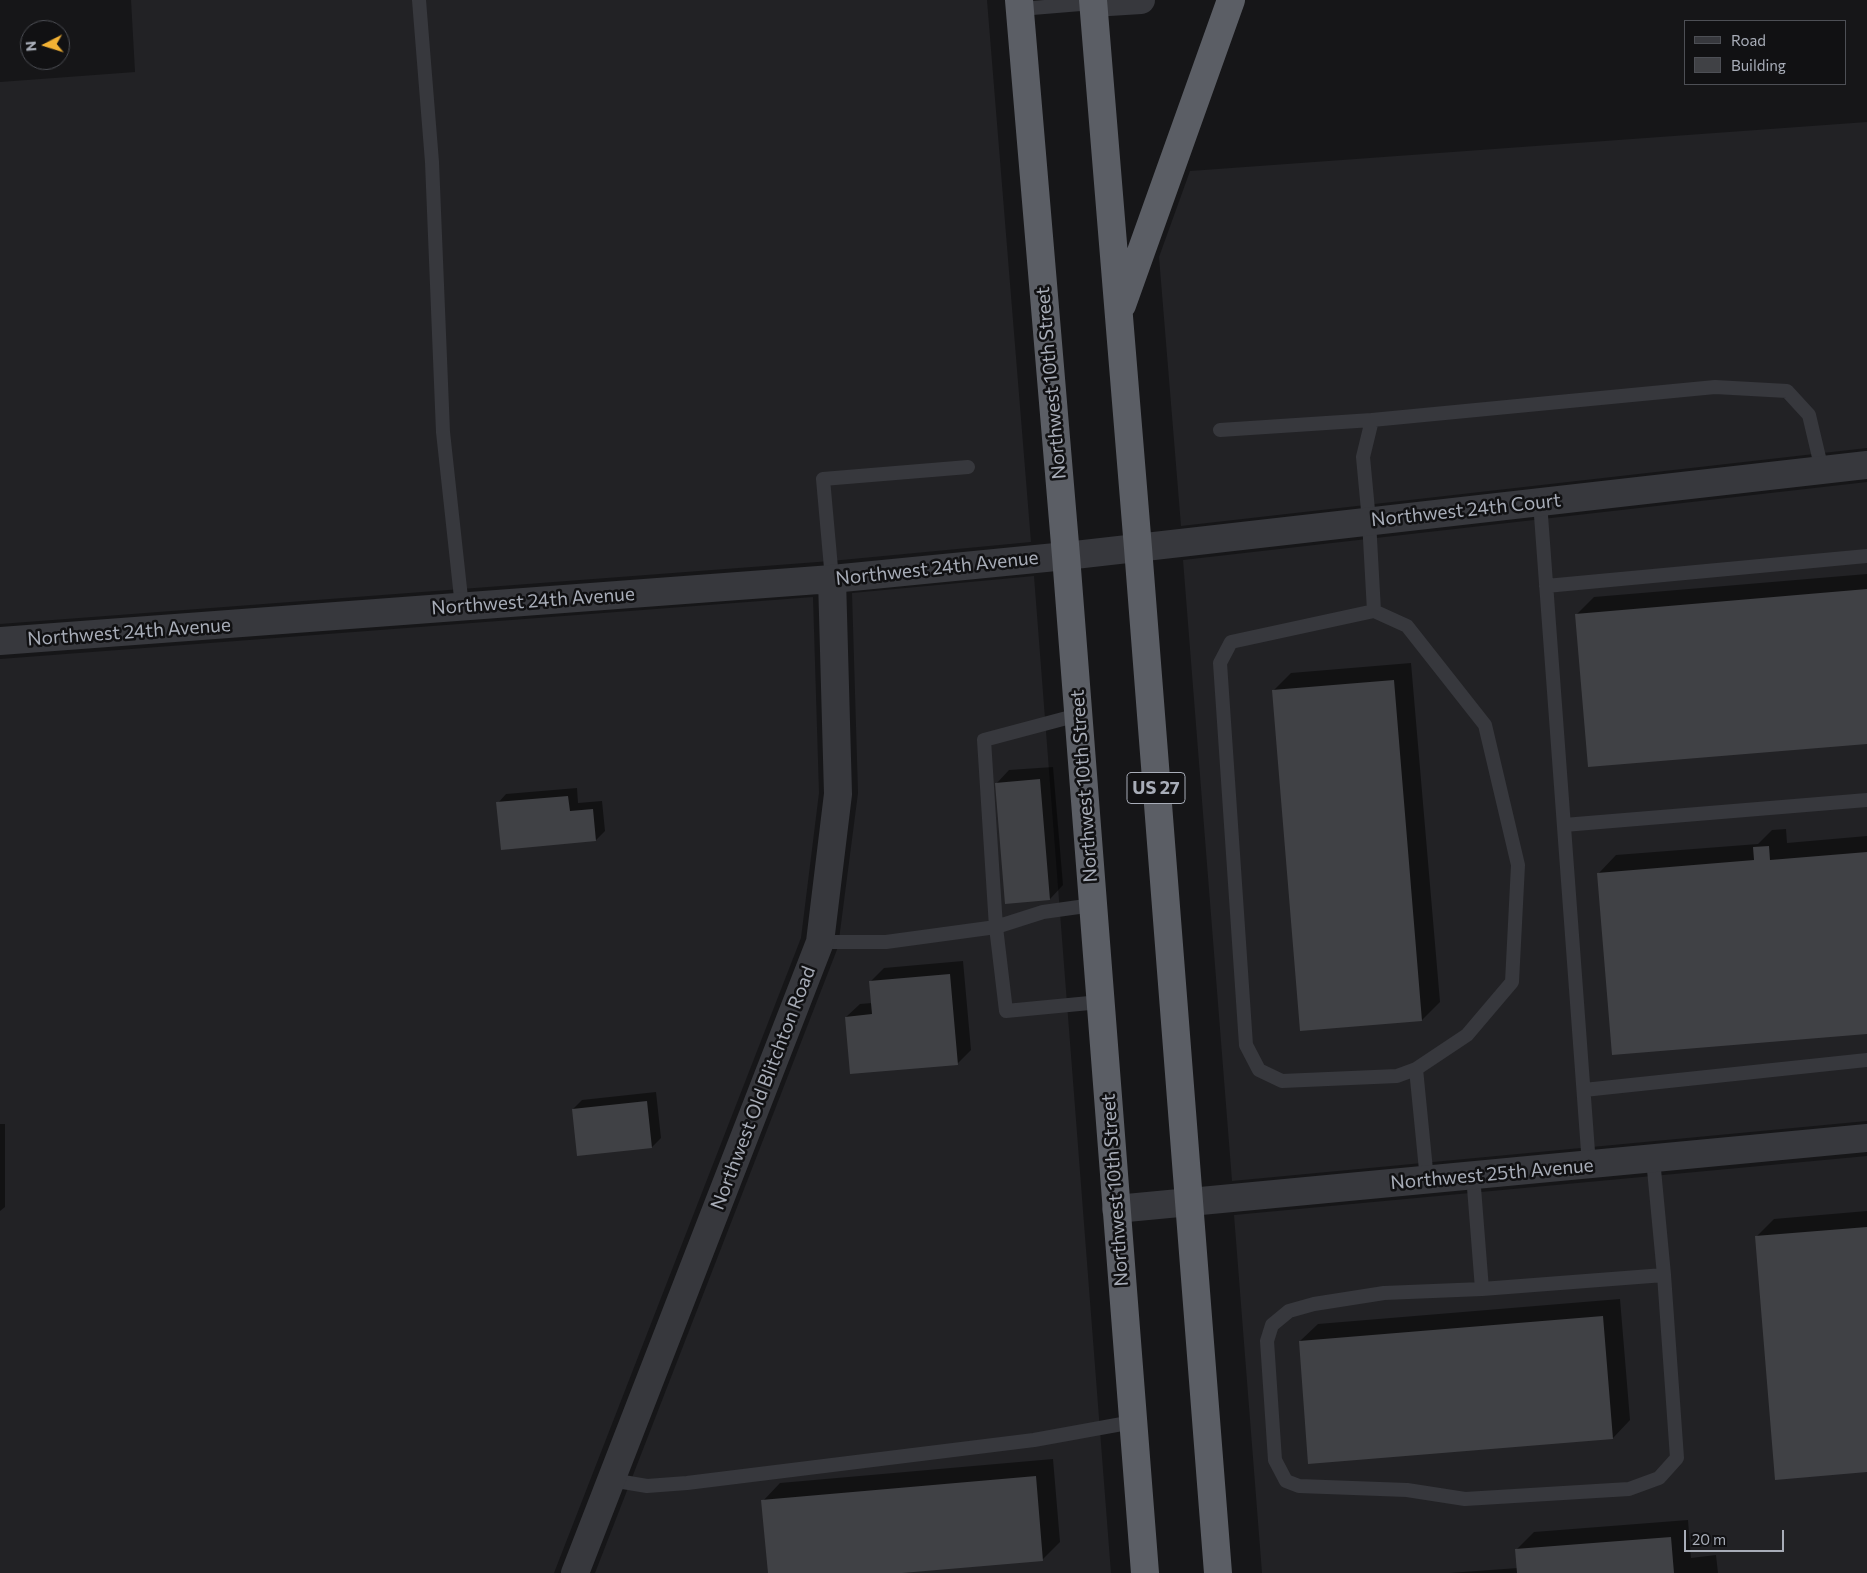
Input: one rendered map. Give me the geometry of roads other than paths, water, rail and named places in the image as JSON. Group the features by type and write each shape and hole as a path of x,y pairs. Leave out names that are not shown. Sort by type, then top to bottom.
{"highway":[{"path":"1119,314 1231,0"},
{"name":"US 27","path":"1093,1 1218,1573"},
{"name":"Northwest 10th Street","path":"1015,3 1066,556 1145,1573"}],"street":[{"path":"1093,1 1141,0"},
{"name":"Northwest 24th Court","path":"1066,556 1867,465"},
{"name":"Northwest 24th Avenue","path":"0,641 832,579 1066,556"},
{"name":"Northwest Old Blitchton Road","path":"575,1573 820,942 838,794 832,579"},
{"name":"Northwest 25th Avenue","path":"1116,1209 1867,1138"}],"lane":[{"path":"419,0 432,162 444,432 462,607"},
{"path":"1015,3 1093,1"},
{"path":"1220,430 1372,420 1715,387 1788,391 1809,415 1822,470"},
{"path":"1372,420 1363,457 1374,610"},
{"path":"832,579 823,479 968,467"},
{"path":"1540,502 1589,1165"},
{"path":"1546,586 1867,556"},
{"path":"1374,610 1407,626 1485,725 1518,865 1512,982 1468,1035 1416,1069 1397,1076 1282,1081 1259,1070 1246,1045 1220,663 1231,642 1374,610"},
{"path":"1078,715 984,740 996,927 1006,1011 1100,1002"},
{"path":"1564,825 1867,800"},
{"path":"820,942 886,942 996,927 1043,912 1093,905"},
{"path":"1584,1090 1867,1060"},
{"path":"1416,1069 1427,1180"},
{"path":"1653,1159 1664,1275 1677,1458 1659,1478 1629,1490 1465,1500 1407,1490 1299,1486 1286,1481 1274,1460 1268,1341 1272,1325 1289,1311 1314,1304 1384,1294 1482,1289 1664,1275"},
{"path":"1472,1175 1482,1289"},
{"path":"611,1480 647,1486 687,1483 1034,1440 1133,1422"}]}
